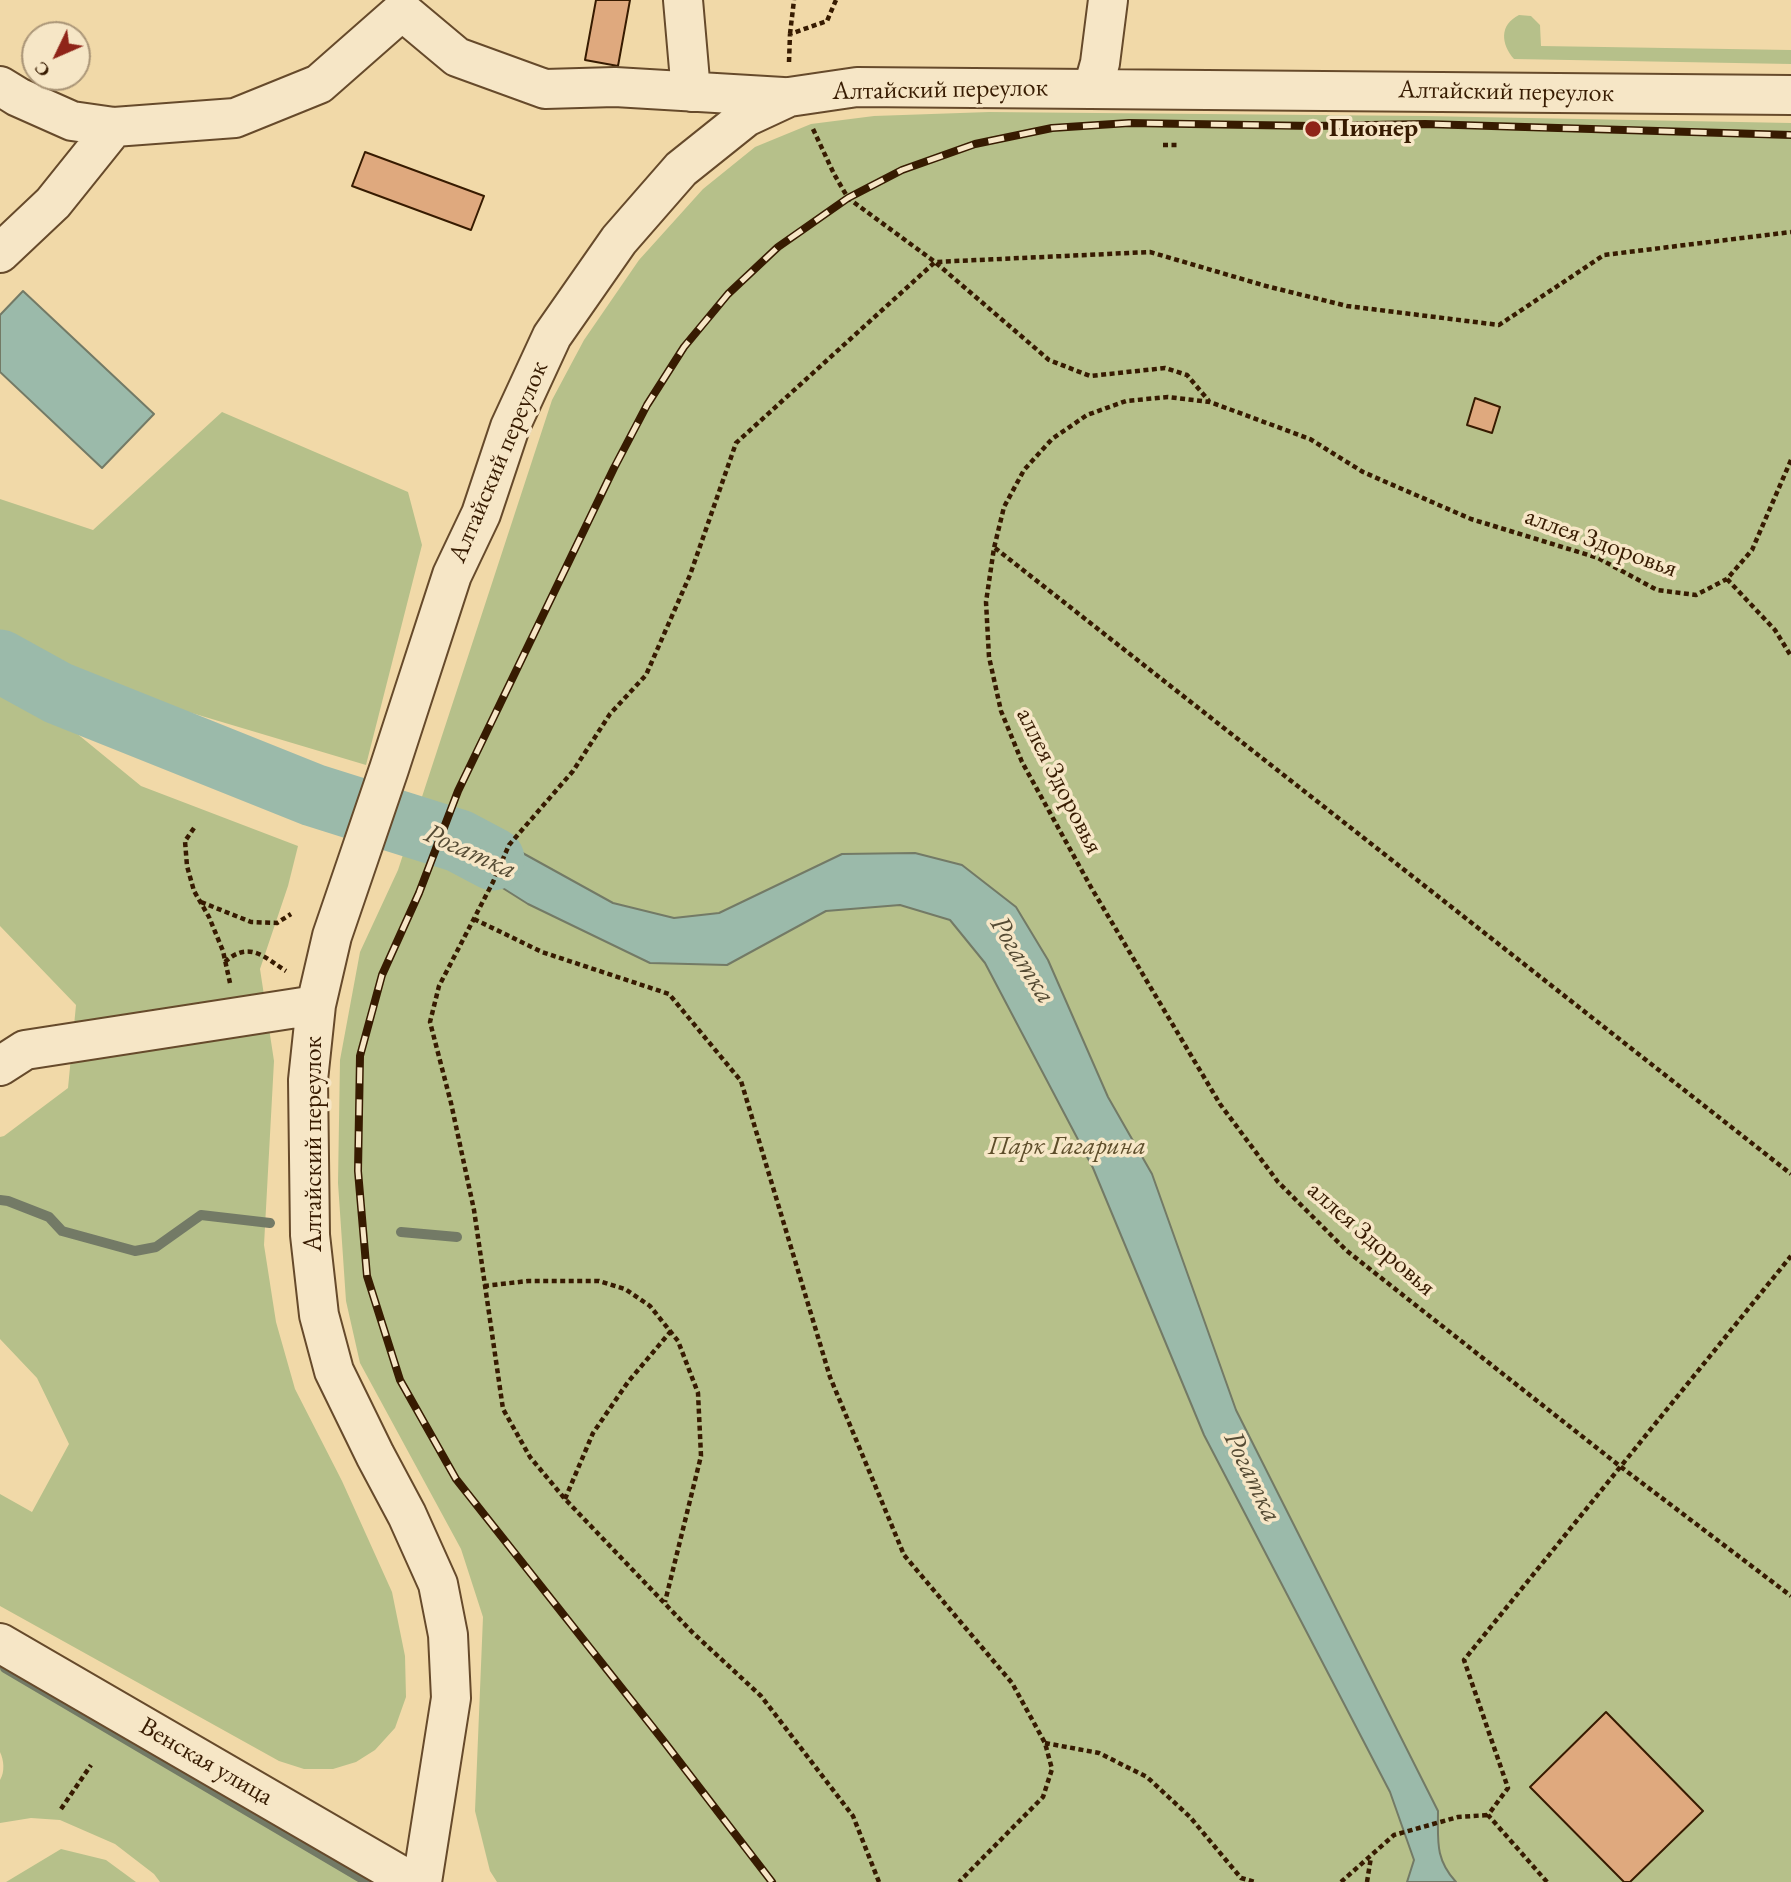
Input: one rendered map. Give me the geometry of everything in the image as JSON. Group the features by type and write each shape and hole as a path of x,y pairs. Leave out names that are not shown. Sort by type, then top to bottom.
{"street":[{"path":"683,0 691,92"},
{"path":"1093,88 1100,63 1108,0"},
{"path":"0,86 72,121 114,127 235,118 319,84 396,6 457,57 545,89 615,87 789,97"},
{"name":"Алтайский переулок","path":"422,1882 451,1698 448,1635 438,1584 407,1515 334,1371 319,1315 310,1235 308,1080 316,1005 332,936 452,575 481,514 509,427 552,335 619,240 681,169 746,117 789,97 857,87 1791,95"},
{"path":"0,253 53,203 114,127"},
{"path":"0,1066 25,1050 316,1005"},
{"name":"Венская улица","path":"0,1643 412,1882"}],"path":[{"path":"794,0 790,34 789,97 811,124 848,198 935,262 1049,360 1090,376 1165,368 1187,375 1210,402"},
{"path":"790,34 827,22 836,0"},
{"path":"1163,145 1178,145"},
{"path":"879,1882 853,1816 761,1696 692,1632 565,1499 530,1457 503,1409 474,1210 430,1022 439,986 509,845 573,771 610,714 646,675 690,575 736,443 935,262 1150,252 1266,286 1347,306 1499,325 1604,255 1791,232"},
{"name":"аллея Здоровья","path":"1791,460 1752,550 1727,579 1696,595 1657,590 1598,558 1471,519 1363,472 1310,439 1210,402 1168,397 1126,401 1087,415 1052,439 1024,470 1004,507 994,548 986,602 989,657 1001,711 1022,762 1086,878 1220,1104 1278,1182 1347,1251 1791,1596"},
{"path":"994,548 1791,1174"},
{"path":"1727,579 1775,630 1791,656"},
{"path":"194,828 186,841 187,866 194,891 209,917 223,951 231,986 227,1018"},
{"path":"201,902 251,922 277,923 291,915"},
{"path":"474,919 542,952 669,994 741,1081 830,1377 904,1555 1012,1683 1045,1743 1052,1769 1043,1797 959,1882"},
{"path":"225,962 240,951 254,951 289,973"},
{"path":"1341,1882 1394,1835 1458,1817 1488,1815 1508,1788 1464,1660 1791,1256"},
{"path":"484,1286 528,1281 599,1281 625,1289 650,1306 678,1341 698,1393 701,1456 665,1603"},
{"path":"565,1499 593,1433 628,1382 671,1331"},
{"path":"1045,1743 1099,1753 1147,1777 1190,1817 1241,1878 1255,1882"},
{"path":"61,1809 91,1765"},
{"path":"1488,1815 1546,1882"},
{"path":"1367,1882 1371,1856"}],"green space":[{"path":"1519,15 1531,16 1540,25 1541,46 1791,50 1791,64 1514,59 1506,47 1504,35 1508,24"},
{"name":"Парк Гагарина","path":"989,112 1791,123 1791,1882 497,1882 490,1871 475,1811 483,1617 461,1549 360,1363 346,1301 338,1183 340,1060 360,952 398,870 552,400 584,340 639,260 703,189 755,147 811,124 874,116"},
{"path":"222,412 408,492 422,545 366,765 61,674 0,641 0,499 93,530"},
{"path":"0,685 53,714 141,786 298,846 288,886 260,969 274,1061 264,1245 276,1322 295,1389 342,1481 392,1592 405,1656 406,1697 395,1728 375,1750 356,1762 333,1769 304,1769 279,1761 0,1606 0,1494 32,1512 69,1444 37,1378 0,1339 0,1137 68,1088 76,1005 0,926"},
{"path":"0,1663 369,1882 160,1882 154,1874 115,1844 60,1820 31,1818 0,1823 0,1780 3,1766 0,1752"},
{"path":"61,1849 106,1860 136,1882 6,1882"}],"water":[{"path":"23,291 154,414 102,468 0,372 0,315"},
{"path":"417,811 481,830 613,903 674,918 719,913 842,854 915,853 962,865 1016,907 1048,960 1108,1097 1152,1174 1236,1410 1438,1811 1441,1857 1456,1882 1407,1882 1414,1860 1390,1792 1204,1435 1093,1168 985,963 950,920 900,905 826,911 727,965 650,963 528,904 463,863 407,844"}],"building":[{"path":"596,0 630,0 618,66 585,60"},
{"path":"365,152 484,196 471,230 352,186"},
{"path":"1475,398 1500,407 1492,433 1467,425"},
{"path":"1606,1712 1703,1811 1630,1882 1624,1882 1530,1787"}],"waterway":[{"name":"Рогатка","path":"0,661 58,693 313,795 459,841 493,859"},
{"path":"0,1200 49,1217 62,1231 135,1251 156,1247 201,1215 270,1223"},
{"path":"401,1232 457,1237"},
{"path":"5,1668 368,1882"}],"railway":[{"path":"772,1882 456,1479 400,1380 367,1276 358,1171 360,1056 382,975 419,893 458,791 647,405 684,347 728,294 778,247 848,198 902,170 975,144 1052,128 1129,123 1313,126 1425,124 1791,135"}],"place":[{"name":"Пионер","path":"1313,129"}]}
